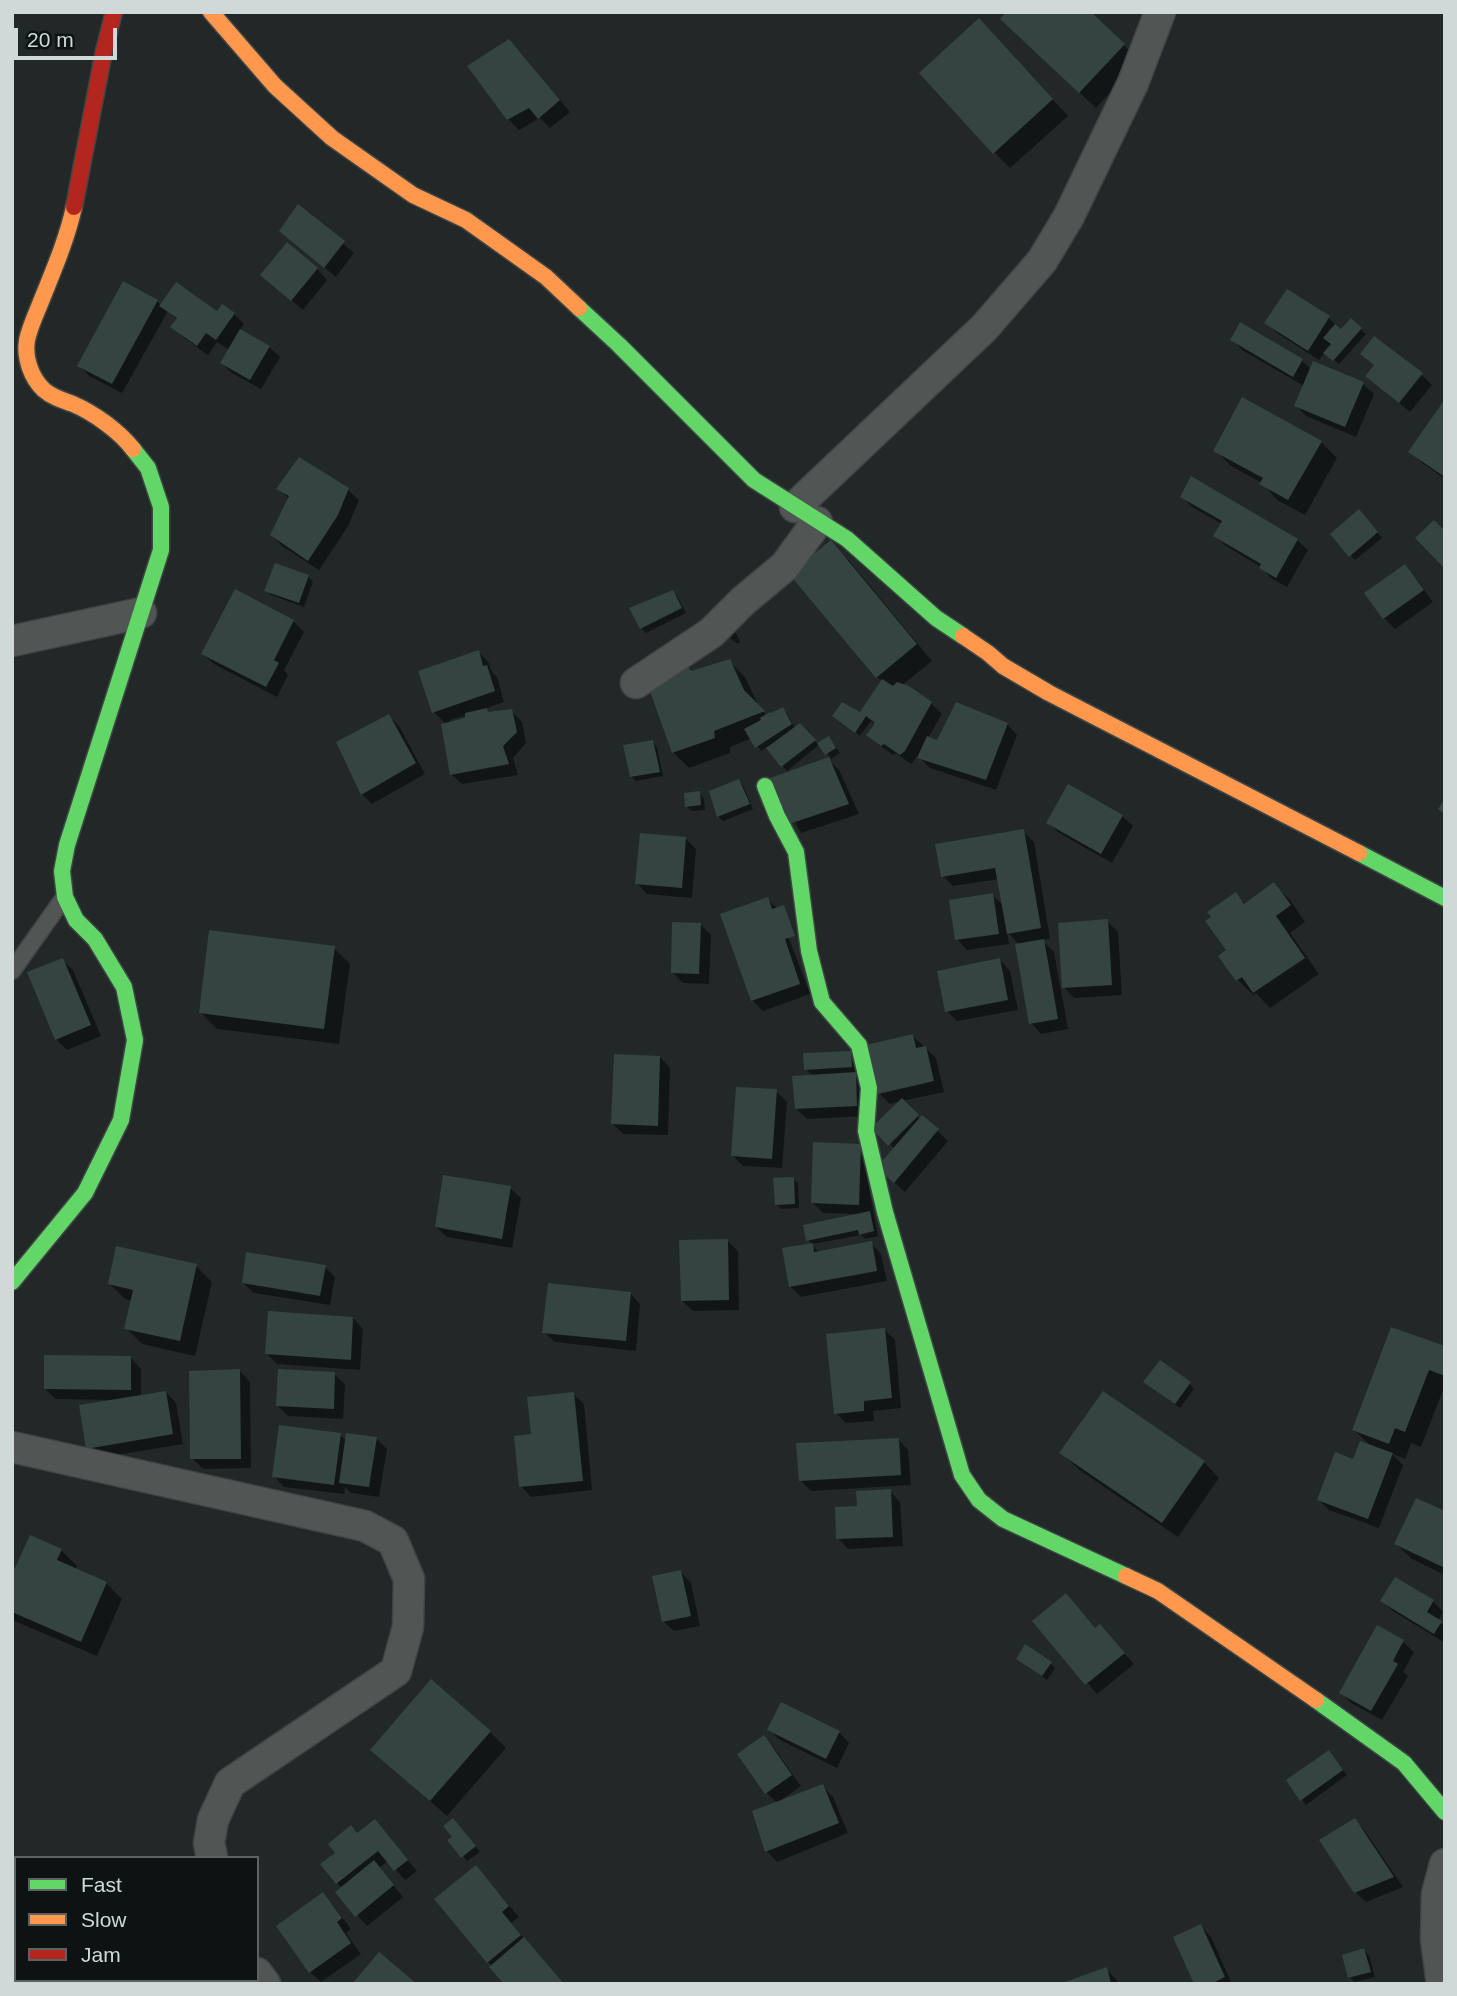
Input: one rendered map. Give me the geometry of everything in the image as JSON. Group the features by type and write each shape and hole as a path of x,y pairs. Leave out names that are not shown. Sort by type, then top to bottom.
{"street":[{"path":"12,1282 85,1193 121,1120 135,1040 124,986 95,939 76,920 65,897 62,871 67,845 161,550 161,508 148,468 121,434 23,376 32,324 69,232 114,12"},
{"path":"211,12 275,86 332,138 413,195 466,220 546,277 619,345 754,480 847,539 936,618 1003,666 1049,694 1445,898"},
{"path":"636,683 711,633 743,601 785,566 806,514 984,328 1042,261 1069,216 1133,83 1160,12"},
{"path":"12,641 141,613"},
{"path":"765,786 796,852 809,951 822,1002 859,1045 869,1088 866,1131 885,1212 962,1475 979,1500 1003,1520 1158,1591 1344,1719 1404,1763 1445,1812"},
{"path":"12,1447 365,1526 393,1541 409,1579 408,1627 396,1671 230,1783 213,1820 209,1843 212,1856"},
{"path":"1442,1984 1436,1939 1437,1894 1445,1864"}],"lane":[{"path":"12,971 65,897"}],"building":[{"path":"1006,12 1091,12 1125,44 1079,93 1000,19"},
{"path":"979,18 1053,99 993,154 919,73"},
{"path":"509,39 560,100 538,119 529,108 507,120 467,66"},
{"path":"298,204 345,241 324,268 279,231"},
{"path":"287,242 318,268 291,301 260,275"},
{"path":"123,281 158,300 112,384 77,366"},
{"path":"176,282 217,311 222,304 235,313 216,340 206,333 197,346 170,327 177,318 159,306"},
{"path":"1287,289 1330,316 1308,351 1264,323"},
{"path":"1351,318 1362,328 1333,361 1323,353 1331,344 1323,338 1335,324 1341,329"},
{"path":"1240,322 1303,359 1293,377 1230,340"},
{"path":"240,329 270,346 250,380 220,363"},
{"path":"1374,336 1423,373 1399,403 1365,376 1374,365 1360,354"},
{"path":"1313,361 1364,382 1345,427 1294,406"},
{"path":"1242,397 1322,441 1288,500 1259,484 1263,478 1213,451"},
{"path":"1445,399 1445,477 1408,452"},
{"path":"299,457 349,488 338,515 308,561 270,535 289,496 276,489"},
{"path":"1191,476 1298,539 1276,578 1259,568 1261,564 1213,536 1222,521 1180,497"},
{"path":"1359,509 1378,532 1349,557 1330,534"},
{"path":"1434,520 1445,531 1443,567 1415,538"},
{"path":"831,540 917,644 876,678 789,574"},
{"path":"275,563 309,575 299,603 264,591"},
{"path":"1405,564 1424,590 1383,619 1364,593"},
{"path":"235,589 294,620 274,660 279,663 266,687 201,654"},
{"path":"673,590 682,608 640,629 629,608"},
{"path":"479,650 495,691 432,713 418,671"},
{"path":"730,659 744,690 765,711 714,731 715,738 672,753 646,680 686,665 691,671"},
{"path":"882,679 893,686 897,682 909,686 932,702 905,751 900,755 866,735 874,722 866,716 855,733 832,716 842,702 860,712"},
{"path":"956,702 1008,723 986,780 917,758 927,736 937,740"},
{"path":"783,707 792,724 755,748 744,729"},
{"path":"487,708 488,712 512,709 517,732 503,746 509,764 450,775 441,724 465,718 465,713"},
{"path":"389,714 416,763 361,795 336,742"},
{"path":"800,723 816,740 781,767 766,748"},
{"path":"829,736 836,748 825,755 817,743"},
{"path":"653,740 660,772 630,777 623,745"},
{"path":"829,757 849,804 789,824 770,778"},
{"path":"739,779 750,804 717,817 709,791"},
{"path":"1068,784 1123,815 1101,854 1046,823"},
{"path":"700,791 701,805 685,807 684,793"},
{"path":"1445,799 1445,814 1438,809"},
{"path":"1024,829 1041,928 1007,934 995,868 941,877 935,844"},
{"path":"640,833 686,837 682,888 635,884"},
{"path":"1274,882 1291,905 1276,916 1305,958 1253,993 1242,977 1236,981 1218,956 1226,950 1205,921 1211,917 1207,912 1236,892 1244,904"},
{"path":"993,893 999,934 955,940 949,900"},
{"path":"768,897 772,909 784,905 795,936 785,939 800,984 751,1001 720,914"},
{"path":"1108,919 1112,985 1062,988 1058,923"},
{"path":"672,922 701,923 699,974 671,973"},
{"path":"209,930 335,946 324,1029 199,1013"},
{"path":"1044,939 1058,1019 1029,1024 1015,944"},
{"path":"63,958 91,1025 55,1040 27,972"},
{"path":"1000,958 1008,1000 945,1012 937,971"},
{"path":"913,1034 916,1048 926,1046 934,1081 878,1094 866,1045"},
{"path":"851,1051 852,1067 804,1070 803,1053"},
{"path":"614,1054 660,1056 658,1126 611,1124"},
{"path":"856,1072 857,1106 795,1109 792,1076"},
{"path":"736,1087 777,1089 772,1159 731,1156"},
{"path":"902,1098 919,1115 888,1146 871,1128"},
{"path":"922,1115 939,1129 894,1183 876,1168"},
{"path":"813,1142 861,1144 859,1205 811,1203"},
{"path":"443,1175 511,1186 502,1239 435,1227"},
{"path":"794,1177 795,1204 775,1205 773,1178"},
{"path":"870,1211 874,1231 859,1235 858,1230 806,1241 803,1225"},
{"path":"728,1239 729,1300 681,1301 679,1240"},
{"path":"872,1241 877,1271 789,1287 782,1248 813,1243 814,1252"},
{"path":"116,1246 197,1264 180,1341 124,1329 133,1290 108,1284"},
{"path":"246,1252 326,1265 320,1296 242,1283"},
{"path":"548,1283 631,1292 626,1341 542,1333"},
{"path":"268,1311 353,1317 351,1360 265,1354"},
{"path":"1391,1327 1445,1346 1445,1376 1429,1370 1405,1432 1395,1428 1389,1444 1352,1430"},
{"path":"885,1328 892,1398 864,1401 864,1411 834,1414 826,1334"},
{"path":"44,1355 131,1356 131,1390 44,1389"},
{"path":"1160,1360 1191,1382 1175,1404 1143,1382"},
{"path":"240,1369 241,1459 190,1459 189,1371"},
{"path":"278,1369 335,1372 334,1409 276,1406"},
{"path":"166,1391 173,1434 86,1449 79,1405"},
{"path":"1103,1391 1205,1461 1162,1523 1059,1453"},
{"path":"574,1392 583,1481 519,1487 514,1436 531,1434 527,1397"},
{"path":"279,1425 341,1433 334,1485 272,1477"},
{"path":"346,1433 377,1437 369,1487 339,1483"},
{"path":"899,1438 901,1475 799,1481 796,1443"},
{"path":"1360,1441 1393,1453 1368,1519 1317,1500 1335,1452 1353,1459"},
{"path":"891,1489 893,1537 836,1539 835,1507 857,1506 856,1491"},
{"path":"1416,1498 1445,1511 1445,1568 1394,1544"},
{"path":"30,1535 62,1549 57,1560 107,1582 81,1642 12,1612 12,1567 15,1568"},
{"path":"681,1570 691,1616 662,1622 652,1576"},
{"path":"1395,1577 1434,1600 1427,1612 1442,1621 1434,1634 1380,1601"},
{"path":"1066,1593 1095,1628 1100,1624 1125,1653 1085,1685 1032,1621"},
{"path":"1377,1625 1404,1640 1393,1661 1398,1664 1371,1711 1339,1693"},
{"path":"1025,1644 1052,1662 1042,1676 1016,1659"},
{"path":"431,1679 491,1731 430,1801 370,1750"},
{"path":"781,1702 840,1731 826,1759 767,1730"},
{"path":"764,1735 792,1775 765,1794 737,1754"},
{"path":"1329,1750 1343,1770 1300,1801 1286,1780"},
{"path":"823,1784 839,1823 765,1852 752,1811"},
{"path":"453,1818 476,1846 461,1858 447,1840 452,1837 443,1826"},
{"path":"1355,1818 1394,1877 1354,1893 1319,1840"},
{"path":"375,1819 408,1860 394,1871 378,1851 336,1884 320,1864 335,1853 328,1844 351,1825 357,1833"},
{"path":"374,1860 394,1885 355,1917 335,1892"},
{"path":"476,1865 509,1906 502,1912 521,1935 487,1963 434,1899"},
{"path":"323,1892 342,1918 337,1922 351,1943 309,1973 276,1926"},
{"path":"1201,1924 1225,1977 1211,1984 1194,1984 1173,1937"},
{"path":"524,1937 564,1984 504,1984 489,1967"},
{"path":"1364,1948 1371,1972 1348,1978 1342,1955"},
{"path":"379,1952 417,1984 352,1984"},
{"path":"1107,1967 1111,1984 1062,1984 1062,1983"},
{"path":"101,1982 103,1984 59,1984"},
{"path":"172,1982 173,1984 104,1984"}],"traffic: fast":[{"path":"579,308 754,480 847,539 936,618 963,636"},
{"path":"12,1282 85,1193 121,1120 135,1040 124,987 95,939 76,920 65,897 62,871 67,845 161,550 161,507 148,468 133,449"},
{"path":"765,786 796,852 809,951 822,1002 859,1045 869,1088 866,1131 885,1212 962,1475 979,1500 1003,1519 1126,1576"},
{"path":"1359,853 1445,898"},
{"path":"1316,1700 1404,1763 1445,1812"}],"traffic: slow":[{"path":"211,12 275,86 332,138 413,195 466,220 546,277 579,308"},
{"path":"74,207 60,254 28,335 28,360 35,380 44,390 98,417 133,449"},
{"path":"963,636 1003,666 1049,693 1359,853"},
{"path":"1126,1576 1158,1591 1316,1700"}],"traffic: jam":[{"path":"74,207 114,12"}]}
